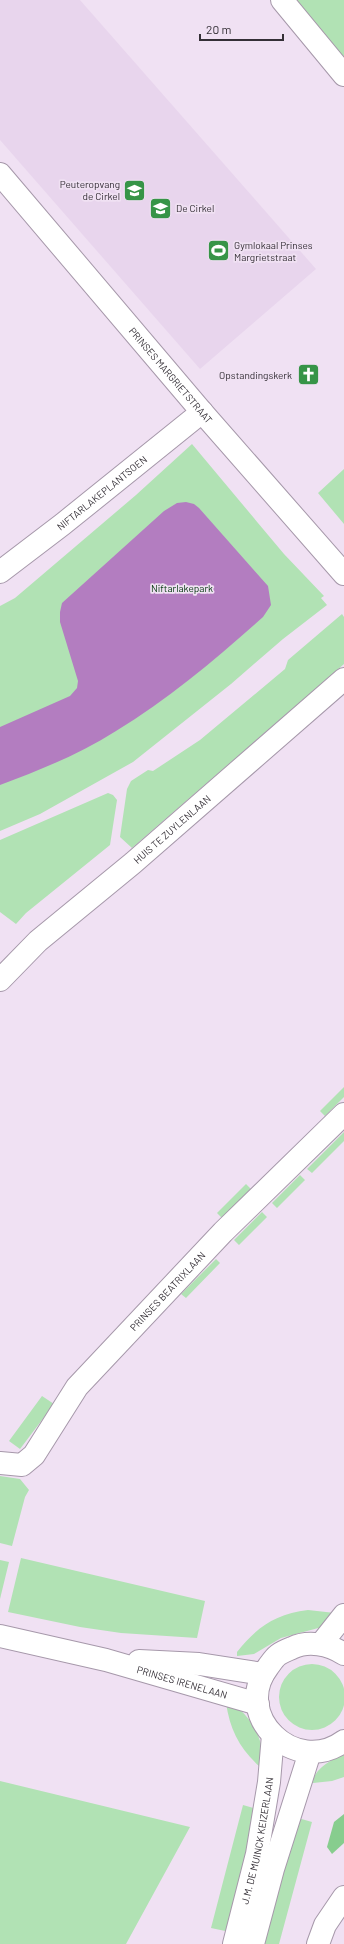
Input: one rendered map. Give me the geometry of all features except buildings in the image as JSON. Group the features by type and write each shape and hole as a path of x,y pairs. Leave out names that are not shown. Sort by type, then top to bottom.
{"street":[{"path":"282,0 344,75"},
{"name":"PRINSES MARGRIETSTRAAT","path":"0,174 202,412 344,574"},
{"name":"NIFTARLAKEPLANTSOEN","path":"0,572 63,524 202,412"},
{"name":"HUIS TE ZUYLENLAAN","path":"0,980 38,941 133,863 344,680"},
{"name":"PRINSES BEATRIXLAAN","path":"0,1464 22,1465 34,1455 77,1388 223,1232 344,1114"},
{"path":"321,1644 344,1615"},
{"name":"PRINSES IRENELAAN","path":"0,1636 106,1660 258,1704"},
{"path":"344,1654 336,1649 321,1644 298,1645 277,1656 263,1674 258,1689 258,1704 263,1721 273,1735 290,1748 310,1752 334,1748 344,1741"},
{"name":"PRINSES IRENELAAN","path":"106,1660 199,1664 263,1674"},
{"name":"J.M. DE MUINCK KEIZERLAAN","path":"234,1944 257,1854 269,1782 273,1735"},
{"name":"J.M. DE MUINCK KEIZERLAAN","path":"253,1944 273,1869 310,1752"},
{"path":"318,1944 325,1925 344,1897"}],"shaded area":[{"name":"De Cirkel","path":"0,0 80,0 316,269 200,369 0,140"},
{"path":"186,502 194,504 199,508 268,586 271,605 263,617 210,663 174,692 136,719 74,754 0,785 0,727 70,696 77,688 78,681 60,622 62,603 164,511 177,503"}],"green space":[{"path":"291,0 344,0 344,63"},
{"name":"Niftarlakepark","path":"192,444 284,554 324,596 321,598 327,605 283,639 231,684 133,762 40,814 0,831 0,606 15,598 136,495"},
{"path":"344,469 344,524 318,493"},
{"path":"342,614 344,617 344,664 132,848 120,837 127,789 131,781 148,770 153,771 200,740 285,669 288,660"},
{"path":"108,793 113,795 117,800 110,845 26,913 16,924 0,912 0,840"},
{"path":"344,1087 344,1097 325,1116 320,1111"},
{"path":"344,1132 344,1141 312,1173 307,1169"},
{"path":"300,1175 305,1180 277,1208 272,1203"},
{"path":"246,1184 251,1189 222,1218 217,1213"},
{"path":"262,1212 267,1217 239,1245 234,1240"},
{"path":"216,1259 220,1263 186,1298 181,1294"},
{"path":"42,1396 54,1404 20,1449 9,1441"},
{"path":"0,1476 20,1479 29,1490 25,1497 12,1546 0,1543"},
{"path":"21,1558 205,1601 197,1638 121,1633 80,1627 8,1612"},
{"path":"0,1560 9,1562 0,1599"},
{"path":"308,1610 335,1613 322,1627 281,1638 254,1654 237,1656 237,1652 244,1643 268,1623 276,1618"},
{"path":"312,1664 325,1667 335,1674 342,1684 345,1697 342,1710 335,1720 325,1727 312,1730 299,1727 289,1720 282,1710 279,1697 282,1684 289,1674 299,1667"},
{"path":"226,1703 238,1708 253,1725 257,1732 262,1747 260,1767 247,1753 237,1738 230,1722"},
{"path":"344,1754 344,1777 332,1781 313,1783 316,1773 324,1765"},
{"path":"0,1781 190,1827 126,1944 0,1944"},
{"path":"243,1805 257,1809 230,1932 211,1928"},
{"path":"344,1814 344,1843 332,1854 327,1847 334,1822"},
{"path":"298,1818 312,1822 279,1944 259,1944"}],"place":[{"name":"Peuteropvang de Cirkel","path":"135,190"},
{"name":"De Cirkel","path":"160,208"},
{"name":"Gymlokaal Prinses Margrietstraat","path":"218,251"},
{"name":"Opstandingskerk","path":"308,375"}]}
